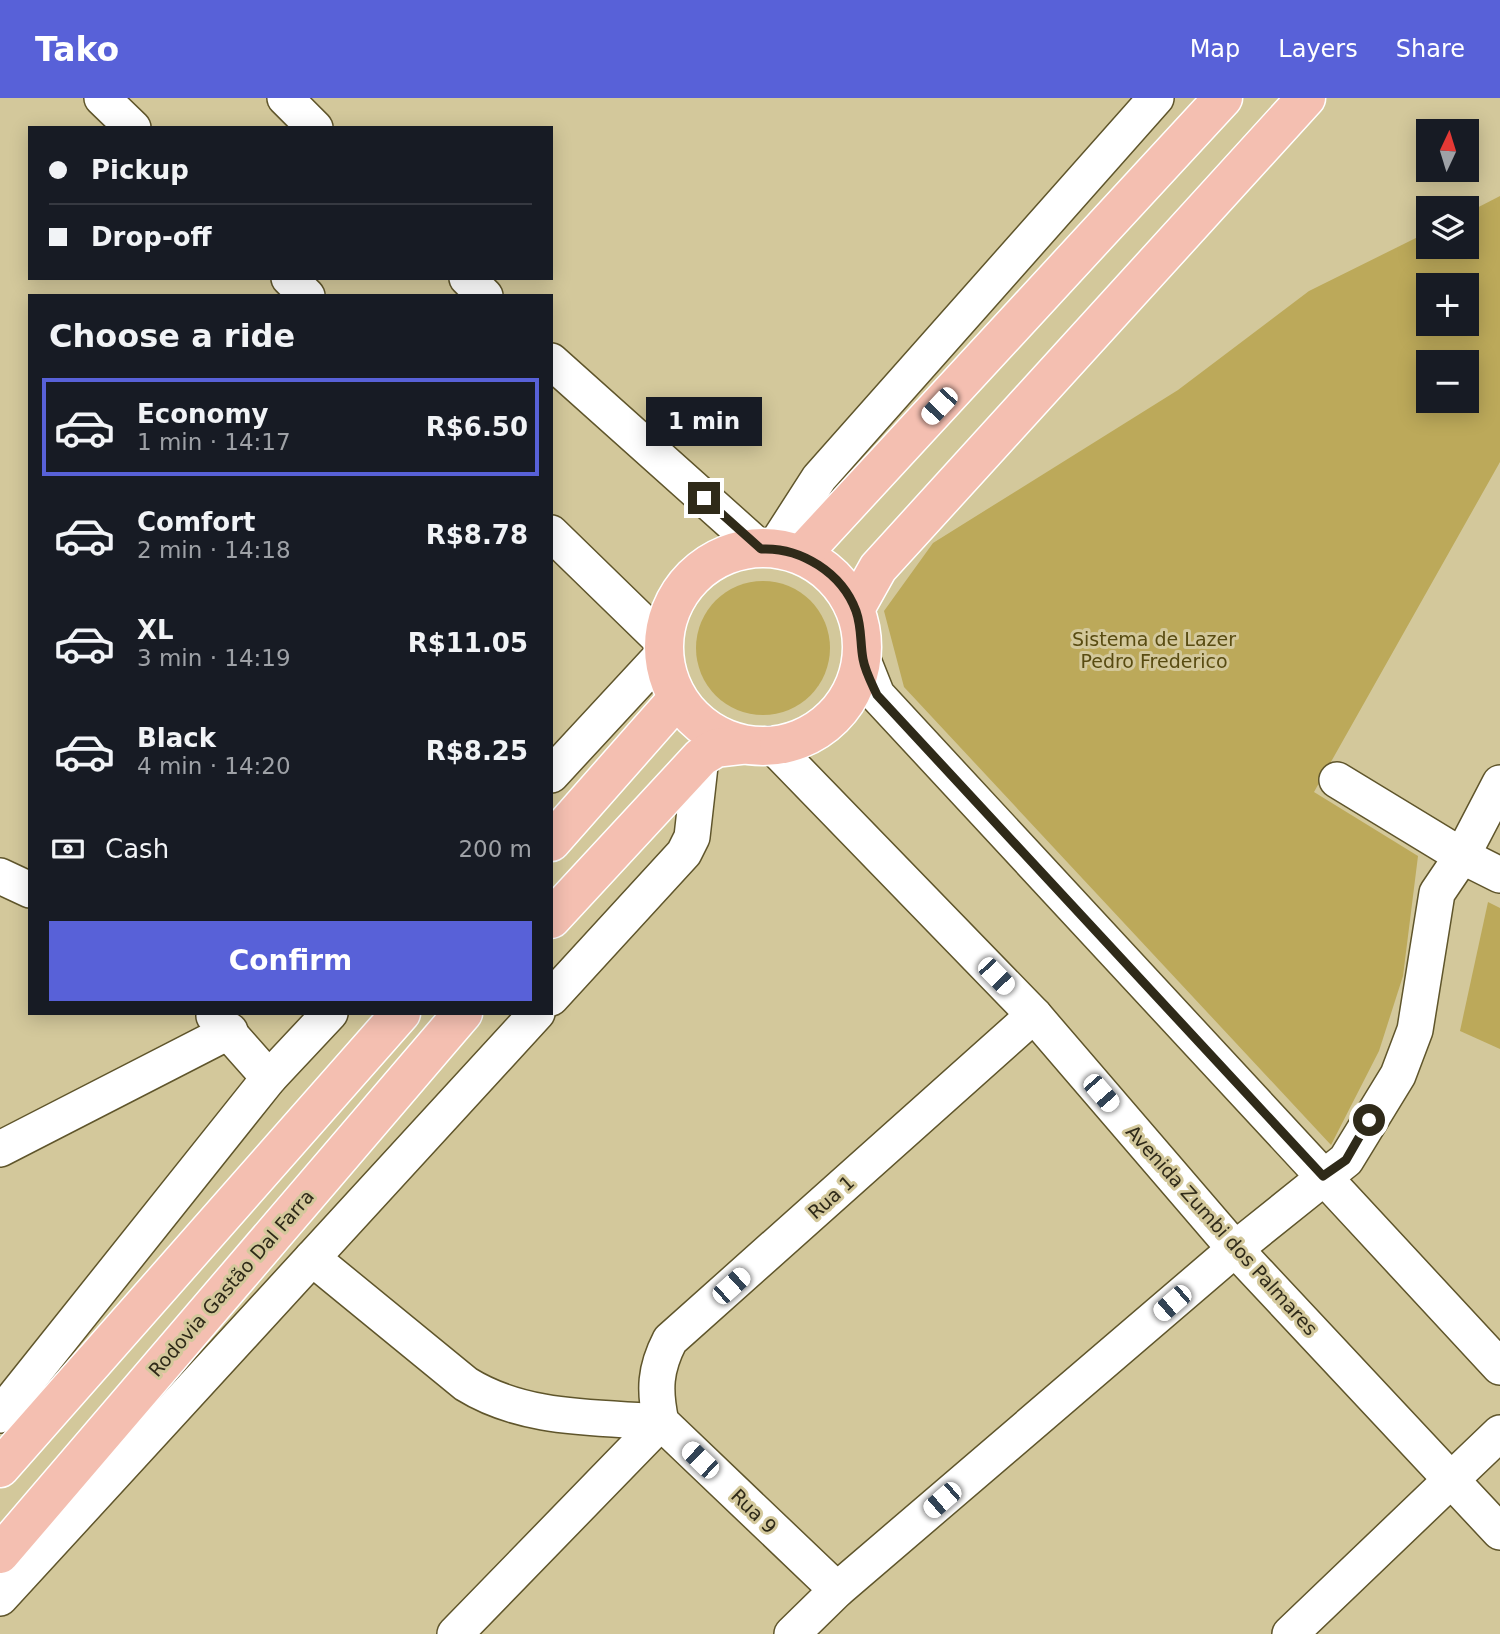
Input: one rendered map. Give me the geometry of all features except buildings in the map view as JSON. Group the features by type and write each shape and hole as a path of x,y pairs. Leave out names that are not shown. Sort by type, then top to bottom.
{"main road":[{"path":"779,551 1223,98"},
{"path":"855,609 878,568 1306,98"},
{"path":"553,917 701,757 716,748 756,745 797,741 822,728 842,709 856,685 863,660 862,634 855,609 833,577 779,551 724,556 703,568 685,585 673,606 663,648 677,699 694,719 716,735 756,745"},
{"path":"553,840 677,699"},
{"path":"0,1468 399,1015"},
{"name":"Rodovia Gastão Dal Farra","path":"0,1554 461,1015"}],"street":[{"path":"102,98 131,126"},
{"path":"285,98 313,126"},
{"path":"557,379 779,551 819,478 1156,98"},
{"path":"291,280 305,294"},
{"path":"469,280 483,294"},
{"path":"553,535 663,648 553,773"},
{"path":"863,660 877,695 1500,1367"},
{"name":"Avenida Zumbi dos Palmares","path":"756,745 1034,1015 1235,1249 1500,1532"},
{"path":"553,996 684,853 692,837 701,757"},
{"path":"1337,780 1462,856 1500,875"},
{"path":"792,1634 838,1590 1235,1249 1346,1160 1398,1075 1415,1030 1437,893 1462,856 1500,783"},
{"path":"0,876 28,889"},
{"path":"0,1415 270,1078 328,1015"},
{"path":"0,1598 535,1015"},
{"name":"Rua 1","path":"658,1408 660,1360 670,1340 1034,1015"},
{"path":"0,1149 220,1022 270,1078"},
{"path":"312,1258 466,1384 489,1399 516,1408 551,1413 658,1408"},
{"path":"455,1634 658,1408"},
{"name":"Rua 9","path":"658,1408 838,1590"},
{"path":"1290,1634 1500,1433"}],"green space":[{"name":"Sistema de Lazer Pedro Frederico","path":"1500,196 1500,462 1314,792 1418,856 1403,976 1379,1051 1331,1145 904,687 884,611 933,543 1178,390 1309,291 1416,238 1416,259 1479,259 1479,207"},
{"path":"763,581 789,586 810,601 825,622 830,648 825,674 810,695 789,710 763,715 737,710 716,695 701,674 696,648 701,622 716,601 737,586"},
{"path":"1488,902 1500,908 1500,1049 1460,1031"}],"route":[{"path":"704,498 761,549 774,548 801,555 824,568 842,586 855,609 862,634 863,660 877,695 1323,1176 1346,1160 1369,1120"}]}
